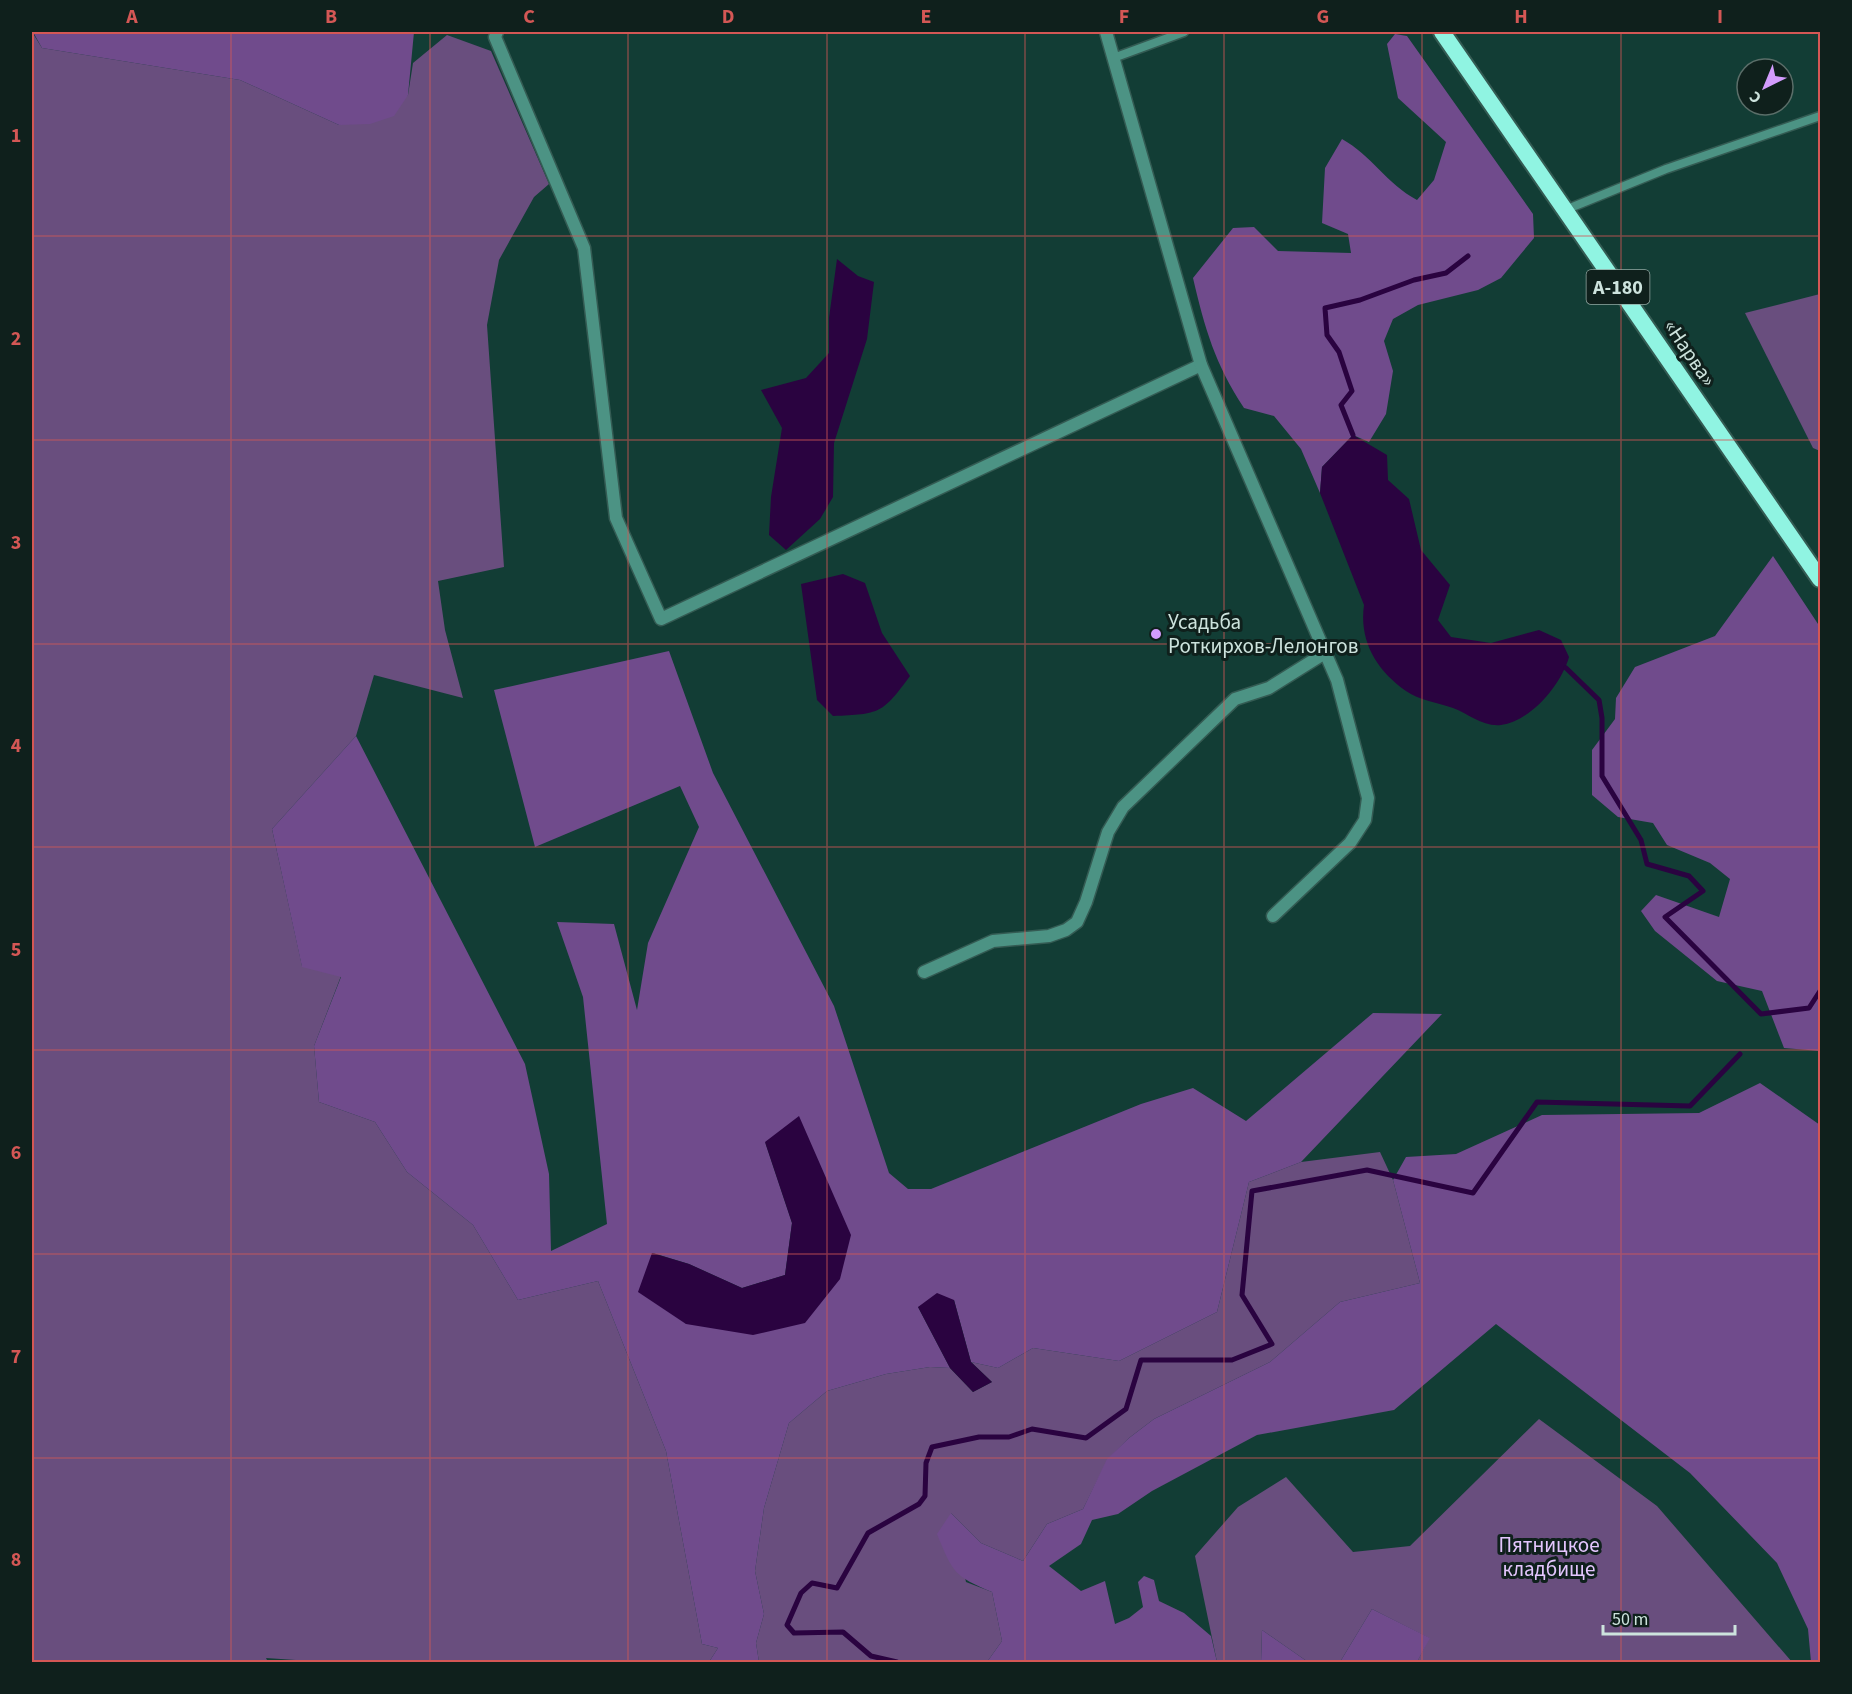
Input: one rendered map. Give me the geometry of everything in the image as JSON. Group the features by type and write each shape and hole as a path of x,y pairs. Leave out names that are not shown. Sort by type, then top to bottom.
{"highway":[{"name":"«Нарва»","path":"1442,32 1821,579"}],"street":[{"path":"497,32 495,37 584,248 616,518 661,619 1201,365"},
{"path":"1106,32 1116,57 1201,365 1337,680 1362,768 1368,810 1360,830 1350,843 1273,916"},
{"path":"924,972 993,941 1049,936 1066,930 1077,922 1086,902 1108,832 1123,807 1235,699 1269,688 1325,653"}],"lane":[{"path":"1116,57 1184,32"},
{"path":"1565,210 1666,169 1821,116"}],"green space":[{"path":"32,32 42,48 240,80 339,125 408,95 413,63 447,35 491,51 549,184 534,197 499,260 487,325 504,567 438,581 445,630 463,698 374,675 356,736 272,829 302,966 341,976 314,1046 319,1102 375,1122 407,1172 473,1225 518,1300 598,1281 666,1451 702,1644 718,1648 709,1662 325,1662 266,1658 268,1662 32,1662"},
{"path":"1820,294 1820,451 1813,448 1745,313"},
{"path":"1380,1152 1393,1180 1420,1283 1340,1302 1270,1362 1154,1419 1129,1438 1108,1459 1083,1509 1047,1524 1023,1561 981,1543 951,1513 966,1582 992,1592 1002,1641 987,1662 759,1662 756,1643 764,1614 755,1571 764,1508 789,1423 827,1391 886,1374 930,1367 950,1368 973,1392 992,1382 971,1362 998,1368 1033,1348 1119,1361 1217,1312 1249,1182 1301,1162"},
{"name":"Пятницкое кладбище","path":"1539,1419 1657,1506 1792,1662 1417,1662 1429,1638 1372,1609 1340,1662 1308,1662 1262,1630 1261,1662 1217,1662 1195,1556 1238,1507 1286,1477 1353,1552 1410,1546"}],"shaded area":[{"path":"33,32 414,32 408,95 394,116 370,124 339,125 240,80 42,48"},
{"path":"1395,34 1407,36 1533,214 1534,238 1501,278 1478,290 1418,305 1393,319 1384,341 1393,371 1386,414 1369,442 1353,435 1322,467 1320,493 1301,449 1274,416 1244,408 1234,392 1212,346 1193,278 1233,228 1254,227 1278,251 1351,253 1348,234 1322,223 1325,168 1342,139 1417,200 1434,180 1446,142 1398,98 1387,44"},
{"path":"837,259 858,276 874,282 867,339 834,443 833,497 820,519 786,550 769,535 771,497 782,428 761,390 806,378 829,353 829,318"},
{"path":"1353,435 1387,455 1388,480 1409,499 1421,550 1450,585 1438,620 1451,637 1491,643 1539,630 1561,640 1569,657 1565,668 1552,690 1523,717 1501,725 1476,720 1453,708 1416,697 1395,683 1378,664 1364,631 1364,605 1320,493 1322,467"},
{"path":"1773,556 1820,627 1820,1051 1784,1048 1762,991 1717,981 1655,931 1641,911 1656,895 1719,917 1730,879 1710,863 1667,845 1653,823 1618,817 1592,795 1592,750 1615,719 1616,698 1635,667 1715,636"},
{"path":"843,574 865,583 882,633 910,676 893,698 879,710 833,716 817,700 801,584"},
{"path":"669,651 713,773 834,1006 889,1173 908,1189 931,1189 1141,1104 1193,1088 1246,1121 1373,1013 1442,1014 1301,1162 1249,1182 1217,1312 1119,1361 1033,1348 998,1368 971,1362 954,1300 918,1307 950,1368 930,1367 886,1374 827,1391 789,1423 764,1508 755,1571 764,1614 756,1643 759,1662 709,1662 718,1648 702,1644 666,1451 598,1281 518,1300 473,1225 407,1172 375,1122 319,1102 314,1046 341,977 302,967 272,829 356,736 525,1064 549,1174 551,1251 607,1224 583,997 557,922 614,924 637,1010 648,943 699,827 680,786 535,847 494,690","holes":["765,1142 840,1279 686,1324 653,1253 689,1264 742,1288 785,1275 792,1223"]},
{"path":"1760,1083 1820,1125 1820,1662 1811,1662 1808,1629 1777,1563 1690,1473 1496,1324 1394,1410 1257,1435 1152,1491 1118,1514 1092,1520 1081,1544 1049,1566 1081,1591 1105,1581 1115,1624 1129,1618 1143,1607 1138,1582 1144,1576 1154,1580 1159,1601 1184,1613 1211,1636 1217,1662 987,1662 1002,1641 992,1592 962,1577 951,1565 937,1534 951,1513 981,1543 1023,1561 1047,1524 1083,1509 1107,1459 1154,1419 1270,1362 1340,1302 1420,1283 1393,1180 1406,1157 1456,1154 1542,1115 1699,1113"},
{"path":"799,1116 851,1235 840,1279 805,1323 753,1335 686,1324 638,1292 652,1253 689,1264 742,1288 785,1275 792,1223 765,1142"},
{"path":"937,1293 954,1300 971,1362 992,1382 973,1392 950,1368 918,1307"},
{"path":"1372,1609 1430,1638 1417,1662 1340,1662"},
{"path":"1262,1630 1308,1662 1261,1662"}],"waterway":[{"path":"1353,435 1341,405 1352,391 1339,352 1327,335 1325,308 1360,300 1414,280 1446,273 1468,256"},
{"path":"1566,668 1599,700 1602,718 1602,776 1641,840 1647,864 1689,876 1703,891 1665,917 1761,1014 1809,1008 1820,991"},
{"path":"897,1662 871,1656 843,1632 794,1633 787,1625 801,1593 812,1583 837,1588 868,1533 919,1504 925,1496 926,1463 932,1447 979,1437 1009,1437 1032,1429 1086,1438 1126,1409 1141,1360 1232,1360 1272,1344 1242,1295 1252,1191 1367,1170 1473,1193 1537,1102 1690,1106 1740,1054"}],"place":[{"name":"Усадьба Роткирхов-Лелонгов","path":"1156,634"}]}
